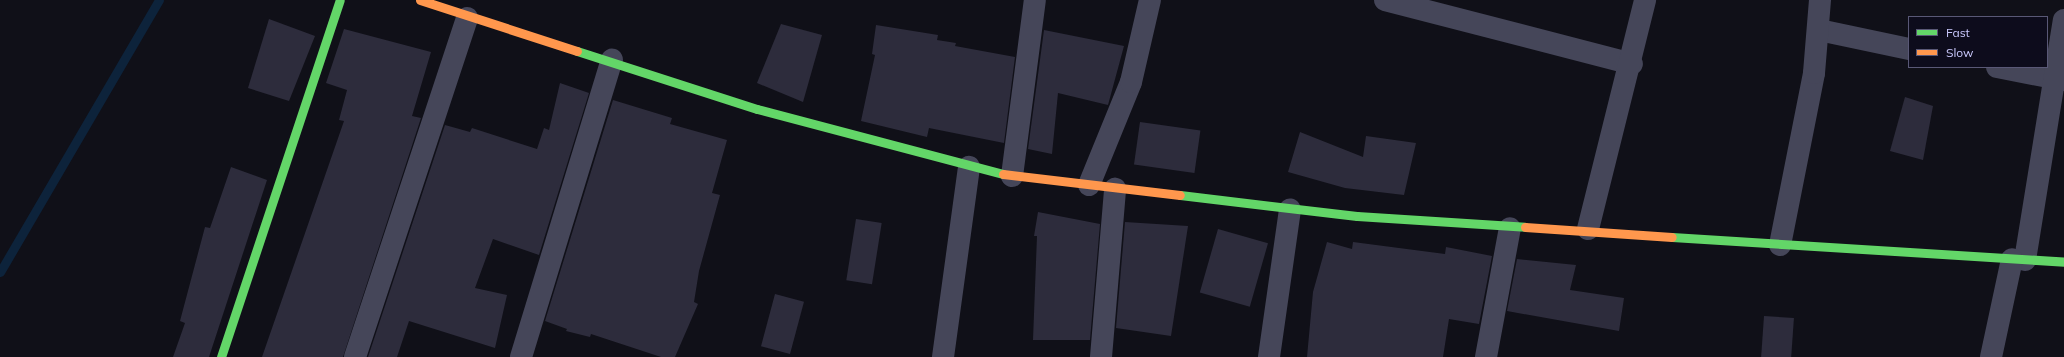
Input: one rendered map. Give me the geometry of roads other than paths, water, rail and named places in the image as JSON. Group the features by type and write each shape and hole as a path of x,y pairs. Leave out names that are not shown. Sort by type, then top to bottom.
{"street":[{"path":"221,357 340,0"},
{"path":"420,0 467,18 612,60 757,109 969,167 1012,176 1290,209 1510,228 1588,229 1780,246 2064,262"},
{"path":"1012,176 1035,0"},
{"path":"1089,185 1131,82 1150,0"},
{"path":"1385,0 1632,64"},
{"path":"1588,229 1632,64 1645,0"},
{"path":"1780,246 1814,73 1819,30 1820,0"},
{"path":"355,357 467,18"},
{"path":"1991,357 2019,260 2060,79 2064,20"},
{"path":"1819,30 1908,49"},
{"path":"521,357 612,60"},
{"path":"2002,68 2060,79"},
{"path":"943,357 969,167"},
{"path":"1101,357 1115,189"},
{"path":"1269,357 1290,209"},
{"path":"1486,357 1510,228"}],"waterway":[{"path":"0,272 159,0"}]}
